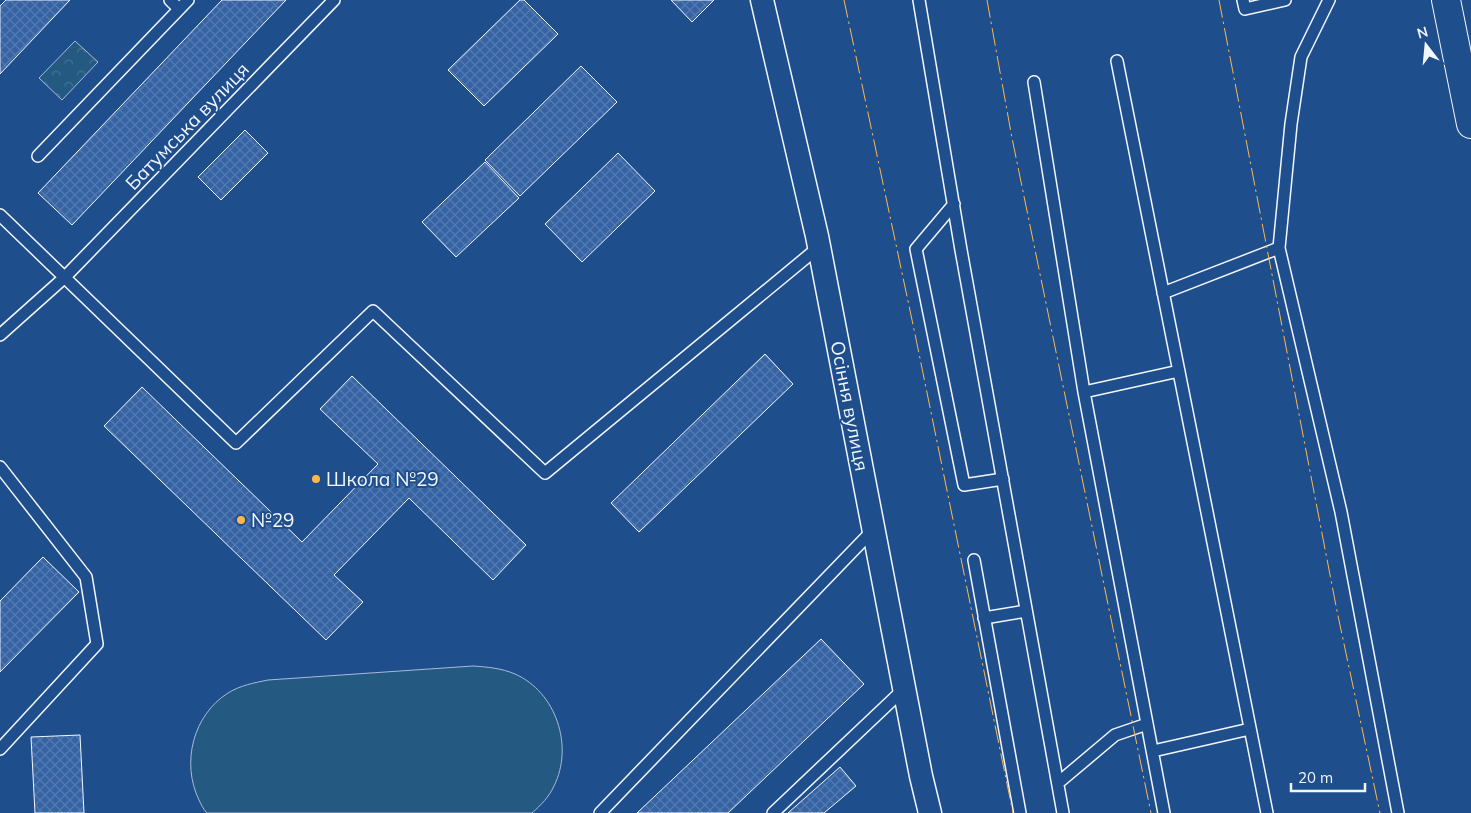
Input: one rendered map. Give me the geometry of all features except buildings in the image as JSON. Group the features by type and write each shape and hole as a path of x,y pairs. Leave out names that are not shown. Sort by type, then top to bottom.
{"street":[{"name":"Осіння вулиця","path":"762,0 819,247 930,813"},
{"path":"1446,0 1471,124"}],"lane":[{"path":"170,0 179,10"},
{"path":"38,156 188,0"},
{"name":"Батумська вулиця","path":"0,335 65,277 334,0"},
{"path":"919,0 1063,813"},
{"path":"1243,0 1244,9 1285,0"},
{"path":"1329,0 1301,57 1291,124 1279,248 1341,512 1398,813"},
{"path":"1117,61 1267,813"},
{"path":"1034,82 1084,392 1164,813"},
{"path":"954,204 916,249 964,485 1003,480"},
{"path":"0,215 236,443 373,311 545,473 819,247"},
{"path":"1163,293 1279,248"},
{"path":"1084,392 1179,371"},
{"path":"0,467 86,577 96,644 0,749"},
{"path":"600,813 874,529"},
{"path":"974,560 1020,813"},
{"path":"984,618 1026,611"},
{"path":"773,813 905,688"},
{"path":"1058,783 1115,735 1147,724"},
{"path":"1152,751 1250,730"}],"green space":[{"path":"75,41 98,62 62,100 39,78"},
{"path":"473,666 489,667 515,674 529,682 541,693 551,707 561,738 560,770 550,794 532,813 207,813 201,805 191,771 194,741 206,714 216,702 233,690 268,680"}],"power":[{"path":"844,0 915,334 1013,813"},
{"path":"987,0 1012,138 1151,813"},
{"path":"1219,0 1337,611 1380,813"}],"place":[{"name":"Школа №29","path":"316,479"},
{"name":"№29","path":"241,520"}]}
